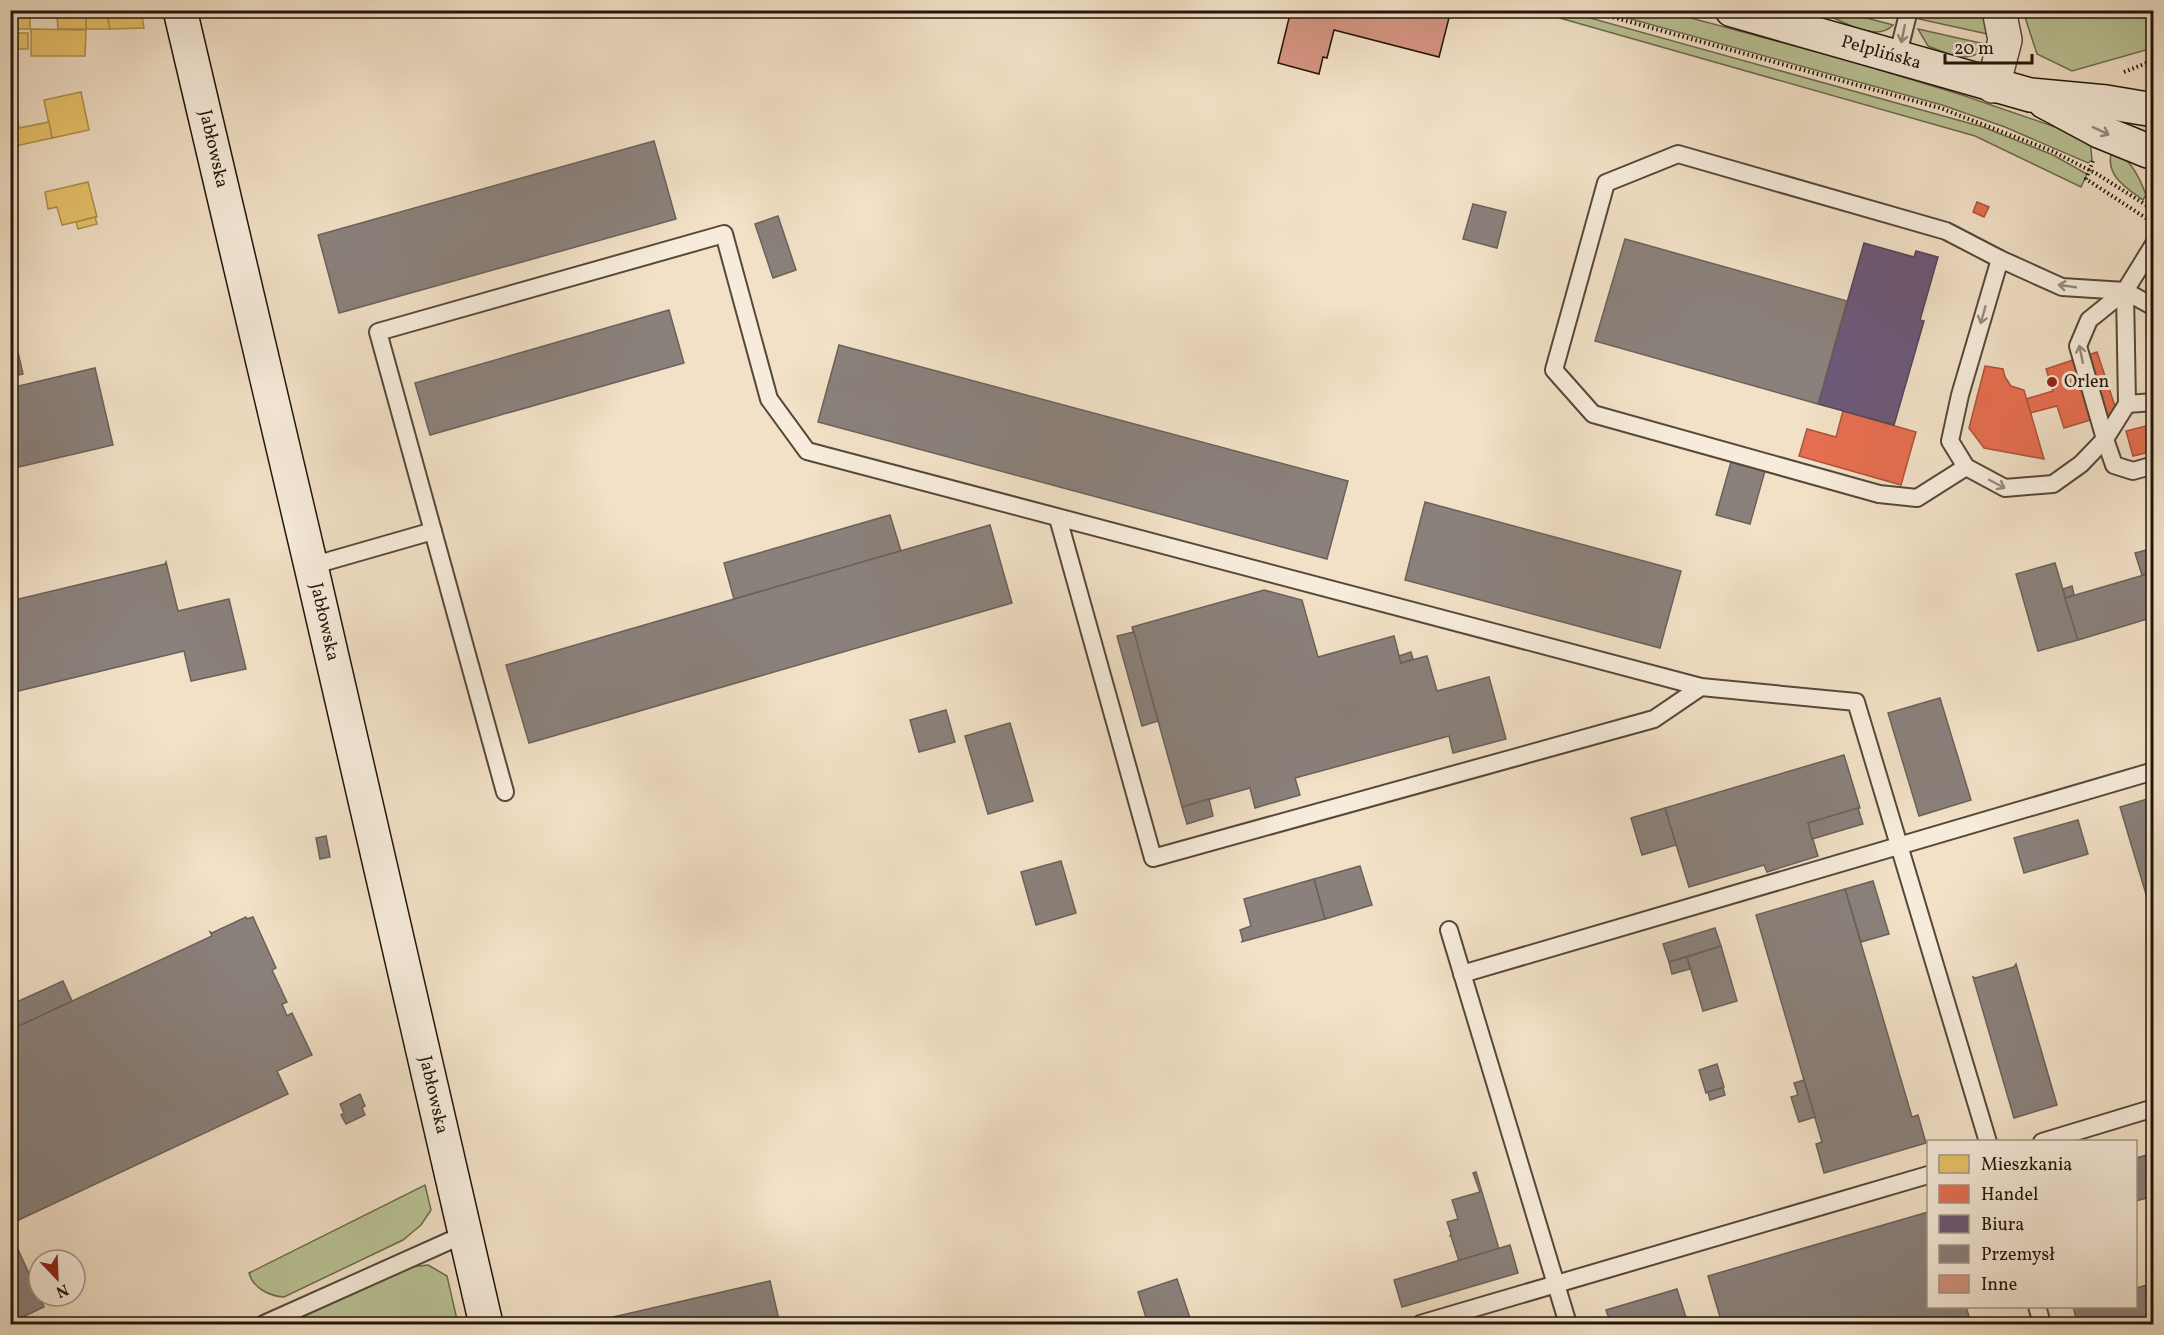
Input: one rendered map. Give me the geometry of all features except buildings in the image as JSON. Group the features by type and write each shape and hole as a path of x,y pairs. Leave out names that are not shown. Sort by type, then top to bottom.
{"main road":[{"name":"Jabłowska","path":"180,10 486,1324"},
{"name":"Pelplińska","path":"1732,10 2030,95 2106,102 2154,110"},
{"path":"1993,86 2005,40 1999,10"},
{"name":"Pelplińska","path":"2030,95 2099,130 2152,150"}],"lane":[{"path":"1898,58 1909,10"},
{"path":"1966,466 1917,498 1879,494 1593,414 1554,370 1606,183 1678,154 1946,231 2062,287 2126,291 2154,307"},
{"path":"505,792 378,332 724,234 769,399 807,451 1701,687 1856,702 1987,1140"},
{"path":"2154,244 2126,291 2089,320 2078,346 2114,465 2133,471 2154,465"},
{"path":"2000,259 1960,395 1950,441 1966,466 2005,489 2053,484 2082,464 2105,439 2127,404 2126,291"},
{"path":"2127,404 2154,402"},
{"path":"1058,518 1153,858 1654,719 1701,687"},
{"path":"311,566 433,531"},
{"path":"1462,974 2154,771"},
{"path":"1449,930 1568,1324"},
{"path":"2049,1140 2154,1108"},
{"path":"1420,1324 1927,1176"},
{"path":"264,1324 465,1234"},
{"path":"2038,1308 2042,1324"}],"path":[{"path":"1587,10 1940,108 2052,151 2091,171 2154,210"},
{"path":"2099,130 2091,171 2086,179 2154,223"}],"green space":[{"path":"1535,11 1565,11 1983,127 2053,155 2087,174 2081,187 1975,136"},
{"path":"1602,11 1665,11 1861,64 1962,95 2090,139 2092,160 2088,163 2005,127 1942,105"},
{"path":"1819,11 1840,11 1893,25 1886,30 1867,31"},
{"path":"1924,11 1985,11 1992,35 1919,19"},
{"path":"2023,11 2153,11 2153,48 2072,71 2037,54"},
{"path":"1918,29 1989,45 1974,55 1960,57 1928,46"},
{"path":"2112,150 2129,163 2137,175 2146,195 2143,200 2118,180 2111,167"},
{"path":"425,1185 431,1210 421,1225 403,1240 284,1297 262,1290 251,1278 249,1273"},
{"path":"428,1265 447,1276 458,1324 285,1324 410,1267"}],"place":[{"name":"Orlen","path":"2052,382"}]}
